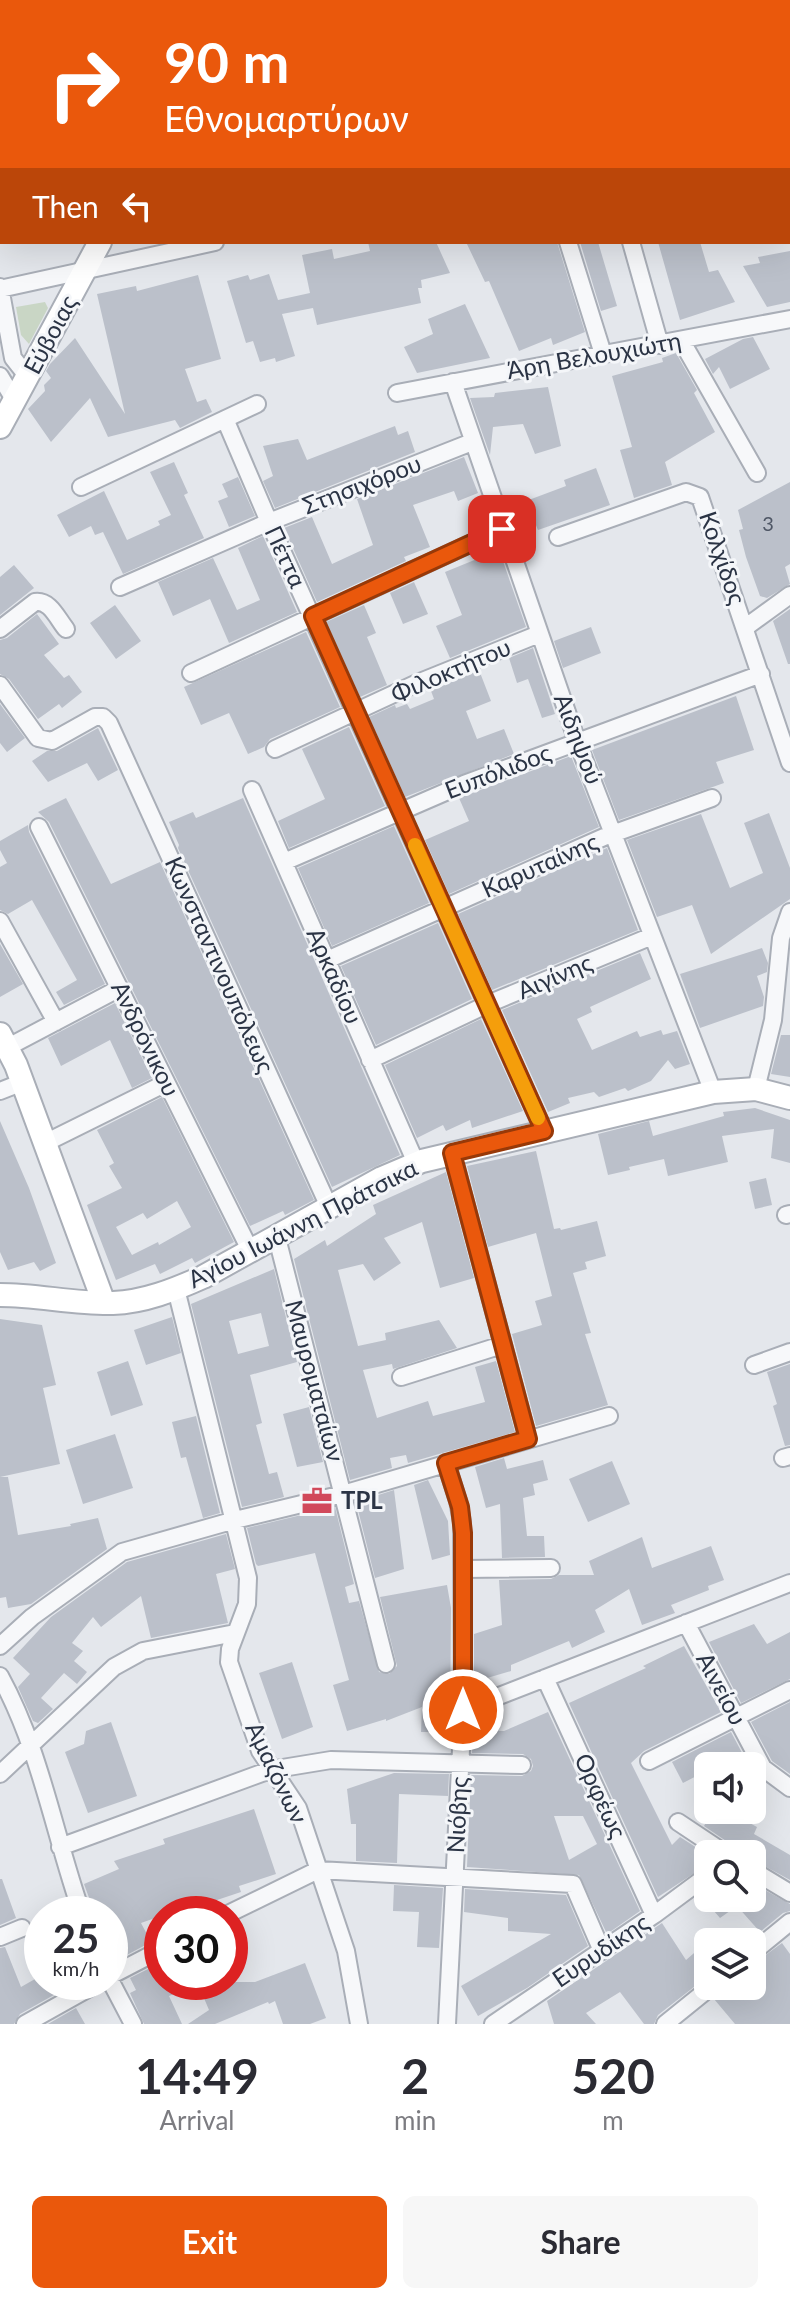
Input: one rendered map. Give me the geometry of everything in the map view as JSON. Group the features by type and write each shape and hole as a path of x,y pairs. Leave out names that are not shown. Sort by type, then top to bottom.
{"main road":[{"name":"Εύβοιας","path":"0,427 99,244"},
{"path":"4,1041 23,1082 104,1303"},
{"name":"Αγίου Ιωάννη Πράτσικα","path":"0,1295 104,1303 139,1299 176,1289 416,1163 713,1092 756,1089 790,1098"}],"street":[{"path":"28,377 13,358 0,288 206,244"},
{"path":"569,244 603,354"},
{"path":"632,244 660,345"},
{"name":"Άρη Βελουχιώτη","path":"397,393 790,319"},
{"path":"681,340 757,473"},
{"path":"0,376 15,401"},
{"name":"Αιδηψού","path":"453,382 577,741 713,1092"},
{"path":"81,487 257,404"},
{"name":"Πέττα","path":"225,419 544,1131"},
{"name":"Στησιχόρου","path":"120,587 269,522 472,442"},
{"name":"Κολχίδος","path":"558,537 686,492 696,494 704,505 790,763"},
{"path":"191,673 502,529"},
{"path":"746,627 790,595"},
{"path":"0,629 35,602 41,601 66,629"},
{"name":"Φιλοκτήτου","path":"275,749 415,684 539,634"},
{"name":"Ευπόλιδος","path":"284,862 400,811 577,741 761,674"},
{"name":"Κωνσταντινουπόλεως","path":"0,685 38,738 45,742 95,717 103,717 109,723 329,1207"},
{"name":"Αρκαδίου","path":"252,790 416,1163"},
{"name":"Καρυταίνης","path":"327,960 614,833 712,798"},
{"name":"Ανδρόνικου","path":"39,827 251,1252"},
{"path":"756,1089 773,1020 781,938 790,912"},
{"path":"0,921 56,1022"},
{"name":"Αιγίνης","path":"370,1060 488,1004 652,936"},
{"path":"4,1041 56,1022 120,988"},
{"path":"0,1091 23,1082"},
{"path":"45,1143 166,1083"},
{"path":"452,1153 528,1439"},
{"name":"Μαυροματαίων","path":"277,1238 386,1664"},
{"name":"Αμαζόνων","path":"176,1289 248,1578 247,1604 230,1649 229,1662 260,1751 298,1808 346,1951 359,2024"},
{"path":"401,1377 502,1345"},
{"path":"754,1365 790,1352"},
{"path":"0,1646 32,1617 122,1552 343,1494 609,1416"},
{"name":"Νιόβης","path":"446,1463 461,1511 463,1569 463,1710 447,2024"},
{"path":"463,1569 551,1568"},
{"path":"463,1710 790,1583"},
{"name":"Αινείου","path":"686,1623 763,1768 790,1788"},
{"path":"0,1774 114,1667 143,1651 235,1633"},
{"path":"0,1676 32,1744 76,1896"},
{"name":"Ορφέως","path":"545,1678 654,1915"},
{"path":"649,1761 790,1690"},
{"path":"60,1847 270,1770 331,1760 522,1765"},
{"path":"678,1822 705,1840"},
{"path":"248,1904 318,1870 573,1884 602,1951"},
{"path":"766,1878 790,1893"},
{"name":"Ευρυδίκης","path":"493,2024 694,1885"},
{"path":"766,1942 790,1922"},
{"path":"0,1937 22,1928"},
{"path":"25,2024 68,2000"},
{"path":"121,2000 133,2024"},
{"path":"665,2024 695,2000"}],"green space":[{"path":"45,302 48,308 29,344 21,335 16,307"}],"building":[{"path":"368,244 437,244 450,273 421,280 422,288 418,288 421,303 317,325 313,308 282,314 295,356 276,362 275,358 260,362 253,341 246,343 227,281 248,275 250,280 269,274 278,300 310,293 302,255 332,249 334,259 370,251"},
{"path":"467,244 558,244 585,332 553,345 551,338 519,351 489,281 485,282"},
{"path":"581,244 599,244 617,306 601,311"},
{"path":"659,244 701,244 709,272 718,270 735,302 680,320"},
{"path":"790,251 790,302 767,307 743,266 760,263 758,257"},
{"path":"198,275 221,359 185,369 197,402 206,399 212,412 180,428 175,420 108,437 90,398 51,442 28,409 45,391 44,385 51,378 46,371 50,364 75,338 125,414 97,294 136,286 137,291"},
{"path":"465,304 490,358 417,373 404,347 433,334 428,319"},
{"path":"753,337 770,369 730,389 719,367 713,374 705,359"},
{"path":"676,353 697,390 694,393 715,432 665,462 672,485 634,498 620,450 632,447 612,376 663,362 662,358"},
{"path":"548,387 561,446 535,454 523,424 493,427 490,455 470,398"},
{"path":"395,426 398,435 408,431 415,452 275,508 263,481 273,476 263,446 298,439 307,460"},
{"path":"464,457 478,493 458,501 454,491 413,505 430,547 317,602 284,528 312,517 332,564 373,545 357,499"},
{"path":"174,462 188,493 184,495 204,538 123,574 103,532 95,535 91,526 69,537 57,515 104,491 127,540 160,525 158,521 171,515 150,472"},
{"path":"596,468 610,505 538,530 526,501 566,486 564,480"},
{"path":"238,477 255,516 229,527 218,501 228,497 222,484"},
{"path":"790,482 790,564 785,567 790,584 767,598 760,596 746,557 738,510"},
{"path":"263,536 297,612 229,643 210,599 173,616 158,582 213,558 237,610 260,600 238,548"},
{"path":"499,550 526,627 450,658 436,626 462,615 445,572"},
{"path":"14,565 34,588 0,615 0,577"},
{"path":"414,582 428,614 403,624 390,593"},
{"path":"115,605 141,641 116,659 90,623"},
{"path":"364,605 376,633 367,637 387,685 360,697 326,622"},
{"path":"790,609 790,664 788,664 773,621"},
{"path":"37,614 59,644 44,655 64,678 69,675 82,692 62,708 59,704 38,719 9,679 0,674 0,640"},
{"path":"591,627 601,653 563,668 554,641"},
{"path":"306,632 340,707 270,739 264,747 248,754 229,713 201,725 184,687"},
{"path":"533,648 555,714 542,718 528,679 517,683 509,658"},
{"path":"479,670 491,701 466,711 477,739 504,729 514,754 405,797 369,717 395,705 396,708 407,704 410,709 434,699 431,691"},
{"path":"736,696 754,750 716,762 724,783 619,820 592,750"},
{"path":"0,704 25,738 7,752 0,743"},
{"path":"349,727 385,806 289,848 278,821 325,799 302,749"},
{"path":"98,728 118,770 98,781 87,763 48,782 32,761 47,751 57,751"},
{"path":"571,756 599,827 449,894 425,840 469,821 459,798"},
{"path":"66,798 111,884 160,862 314,1200 285,1215 283,1211 250,1226 49,822 38,812"},
{"path":"243,798 400,1155 332,1187 169,822 193,812 196,818"},
{"path":"769,813 790,868 790,899 711,954 692,905 657,917 627,840 701,814 730,888 763,873 744,823"},
{"path":"28,825 105,984 64,1005 56,992 77,980 32,900 8,914 0,910 0,867 7,863 0,850 0,841"},
{"path":"394,826 429,903 332,946 298,868"},
{"path":"607,848 638,930 492,990 458,914"},
{"path":"438,923 472,999 376,1045 341,966"},
{"path":"0,944 23,984 0,997"},
{"path":"762,948 768,963 767,972 757,976 764,997 763,1006 700,1028 680,974"},
{"path":"640,953 651,979 590,1007 592,1012 577,1019 592,1050 637,1031 640,1037 661,1030 663,1035 677,1031 690,1064 675,1069 668,1060 651,1081 628,1091 625,1088 599,1097 594,1092 568,1098 570,1103 548,1112 502,1010"},
{"path":"115,1003 152,1078 132,1088 110,1040 61,1066 48,1038"},
{"path":"481,1019 523,1111 472,1128 470,1120 446,1131 443,1125 417,1138 385,1065"},
{"path":"781,1035 790,1035 790,1077 771,1074"},
{"path":"162,1097 234,1242 195,1263 192,1258 160,1274 155,1264 116,1280 87,1205 122,1188 109,1166 114,1163 97,1130","holes":["177,1201 191,1227 159,1245 158,1242 132,1255 116,1227 143,1213 147,1219"]},
{"path":"755,1108 790,1120 790,1163 771,1158 774,1129 722,1136 728,1162 668,1176 664,1159 608,1175 598,1134 649,1121 653,1136 724,1116 723,1112"},
{"path":"0,1121 56,1263 40,1271 34,1262 8,1270 0,1252"},
{"path":"536,1151 554,1229 597,1221 606,1256 585,1262 587,1269 573,1273 591,1333 585,1334 608,1405 536,1426 512,1334 542,1325 535,1301 552,1296 536,1233 488,1247 467,1166"},
{"path":"446,1172 474,1278 440,1288 422,1222 384,1238 401,1263 374,1281 363,1264 338,1270 358,1346 386,1340 385,1333 439,1320 457,1348 393,1369 392,1364 363,1370 377,1418 428,1401 433,1416 485,1402 475,1367 496,1361 515,1432 408,1463 406,1455 390,1458 392,1468 350,1480 294,1259 325,1240 327,1246 376,1214 373,1205"},
{"path":"766,1178 772,1205 755,1209 749,1182"},
{"path":"274,1269 297,1362 250,1375 262,1423 256,1425 269,1474 277,1472 284,1497 242,1507 191,1304","holes":["261,1313 269,1346 238,1354 229,1321"]},
{"path":"172,1317 181,1353 146,1365 134,1330"},
{"path":"0,1319 42,1325 56,1385 43,1388 60,1464 0,1477"},
{"path":"128,1361 143,1405 111,1416 97,1372"},
{"path":"790,1364 790,1445 785,1446 767,1372"},
{"path":"309,1407 323,1462 297,1467 283,1414"},
{"path":"196,1416 220,1513 203,1518 186,1457 181,1458 172,1422"},
{"path":"115,1434 133,1488 83,1504 66,1450"},
{"path":"504,1458 507,1469 543,1460 548,1480 533,1484 535,1495 523,1498 527,1536 544,1536 545,1557 502,1558 500,1504 486,1508 475,1467"},
{"path":"612,1461 630,1504 588,1522 569,1479"},
{"path":"0,1477 8,1477 18,1535 98,1518 107,1549 31,1604 8,1608 6,1597 0,1598"},
{"path":"428,1480 448,1521 450,1555 432,1560 414,1485"},
{"path":"394,1490 404,1569 375,1578 356,1502"},
{"path":"335,1507 354,1584 345,1587 349,1603 359,1601 379,1672 389,1674 397,1666 380,1597 447,1585 451,1608 450,1732 421,1732 422,1707 347,1731 333,1685 349,1680 315,1553 256,1564 247,1528"},
{"path":"226,1534 235,1569 216,1574 228,1623 151,1638 141,1596 101,1627 93,1617 72,1643 83,1651 74,1661 87,1672 77,1684 64,1673 41,1698 53,1709 38,1723 33,1721 18,1687 30,1674 13,1658 51,1617 127,1562"},
{"path":"642,1537 652,1568 711,1546 724,1580 708,1586 709,1590 671,1605 675,1613 642,1625 629,1589 595,1610 605,1632 572,1648 569,1641 511,1665 511,1671 477,1681 474,1634 502,1625 499,1580 594,1575 589,1561"},
{"path":"754,1624 767,1644 790,1632 790,1679 741,1703 709,1642"},
{"path":"684,1646 721,1712 644,1751 631,1763 672,1845 680,1837 694,1846 694,1873 658,1897 569,1703 646,1668 643,1666"},
{"path":"292,1662 313,1727 282,1739 259,1673"},
{"path":"790,1702 790,1774 772,1761 751,1722"},
{"path":"548,1712 640,1911 607,1934 579,1875 467,1867 471,1775 522,1776 533,1766 531,1759 523,1754 472,1753 473,1730 504,1731","holes":["554,1816 583,1816 597,1844 569,1860"]},
{"path":"111,1722 137,1796 88,1813 65,1752 84,1744 86,1731"},
{"path":"731,1732 742,1752 694,1752 694,1777 683,1783 672,1762"},
{"path":"394,1773 449,1774 448,1796 399,1794 397,1863 356,1861 356,1824 351,1824 347,1789"},
{"path":"254,1809 276,1874 239,1886 241,1892 229,1896 144,1896 144,1922 141,1923 144,1946 128,1954 128,1896 88,1896 84,1884 119,1869 114,1861 165,1844 163,1839"},
{"path":"752,1824 757,1827 754,1834 764,1840 725,1840 704,1826"},
{"path":"766,1841 790,1855 790,1880 766,1867"},
{"path":"0,1879 16,1918 0,1925"},
{"path":"394,1885 443,1888 439,1948 417,1947 419,1912 393,1911"},
{"path":"465,1889 566,1895 588,1946 527,1988 478,2016 461,1986 551,1934 508,1931 508,1918 464,1912"},
{"path":"766,1891 790,1904 790,1911 765,1928 756,1928 742,1912 766,1912"},
{"path":"715,1912 728,1912 720,1918"},
{"path":"662,1923 686,1960 694,1953 694,1987 658,2015 654,2024 644,2024 620,1992 586,2013 596,2024 554,2024 547,2001"},
{"path":"782,1943 790,1954 790,2024 735,2024 715,2000 766,2000 766,1955"},
{"path":"5,1947 21,1987 24,1985 24,2000 45,2000 20,2014 14,2024 0,2024 0,1948"},
{"path":"305,1963 326,2018 310,2024 283,2024 275,2001 215,2024 188,2024 209,2010 205,2000 248,2000 248,1982"},
{"path":"144,1971 144,2000 171,2000 182,2024 144,2024 130,1993 136,1990 130,1978"},
{"path":"76,2008 85,2024 48,2024"}],"slow traffic":[{"path":"415,845 538,1118"}],"place":[{"name":"TPL","path":"317,1501"}],"route":[{"path":"463,1710 463,1533 457,1494 446,1463 528,1439 452,1153 544,1131 313,616 502,529"}]}
